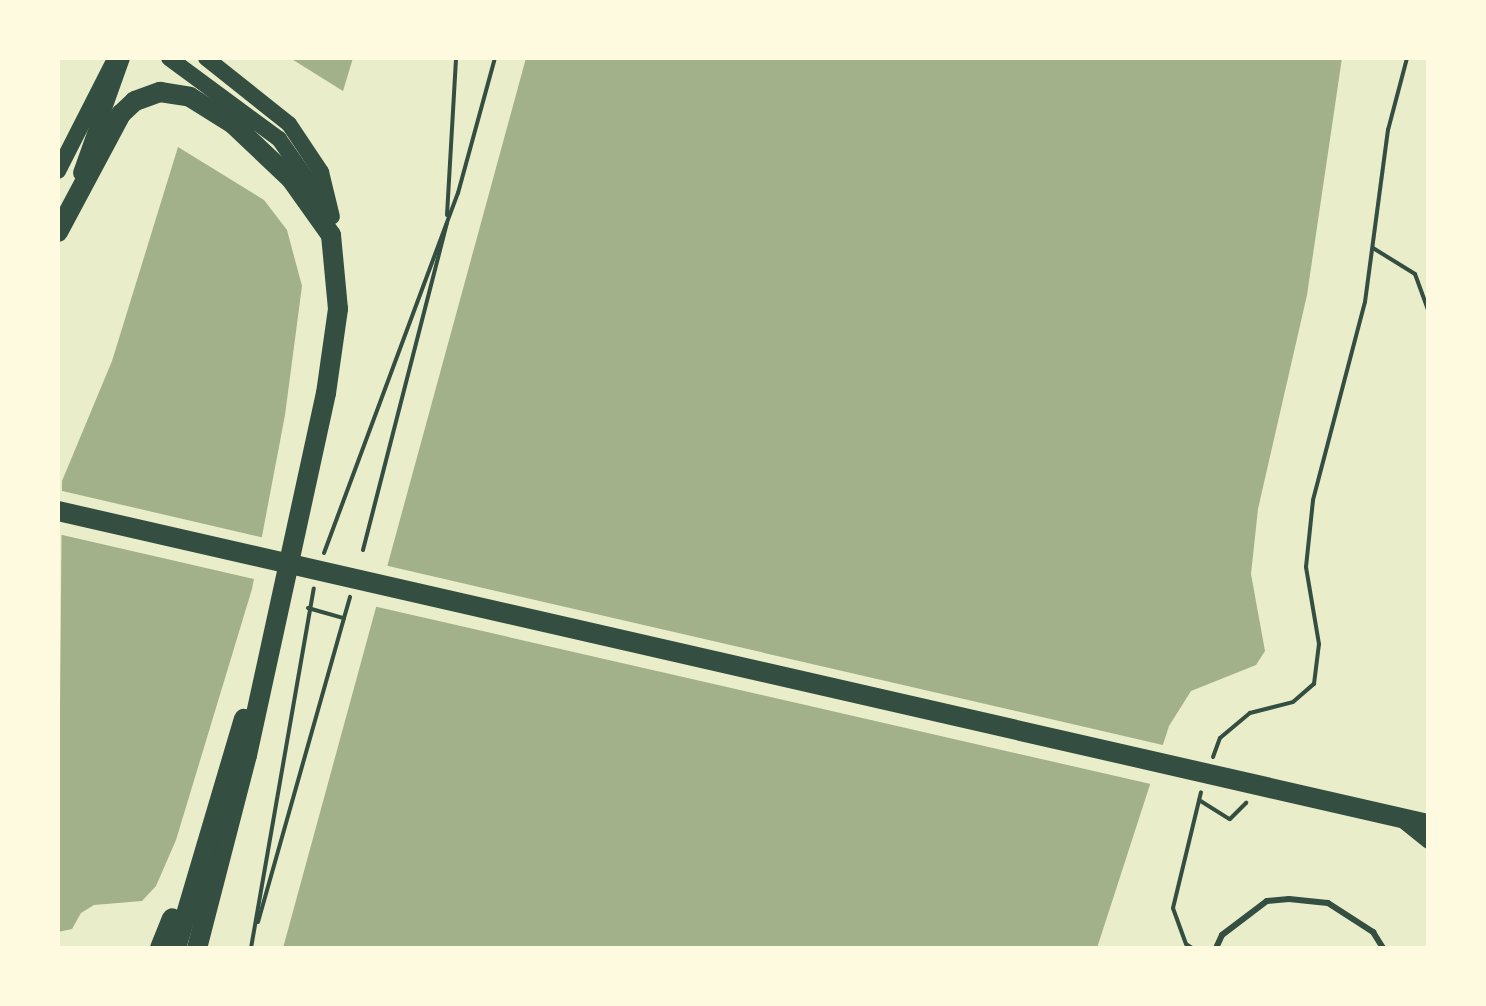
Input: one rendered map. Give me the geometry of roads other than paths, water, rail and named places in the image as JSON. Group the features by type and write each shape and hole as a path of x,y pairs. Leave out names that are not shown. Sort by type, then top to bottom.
{"highway":[{"path":"58,232 67,208 128,106 151,94 175,93 202,104 251,140 291,179 331,235 339,288 334,342 301,514 197,948"},
{"path":"58,511 1428,824"},
{"path":"160,948 265,663"},
{"path":"176,948 231,752"}],"main road":[{"path":"58,171 116,58"},
{"path":"67,208 122,58"},
{"path":"169,58 279,139 314,189 331,235"},
{"path":"206,58 275,111 301,140 331,201 331,235"}],"street":[{"path":"1396,816 1428,842"}],"lane":[{"path":"1216,948 1222,935 1267,901 1289,899 1328,903 1373,932 1383,948"}]}
